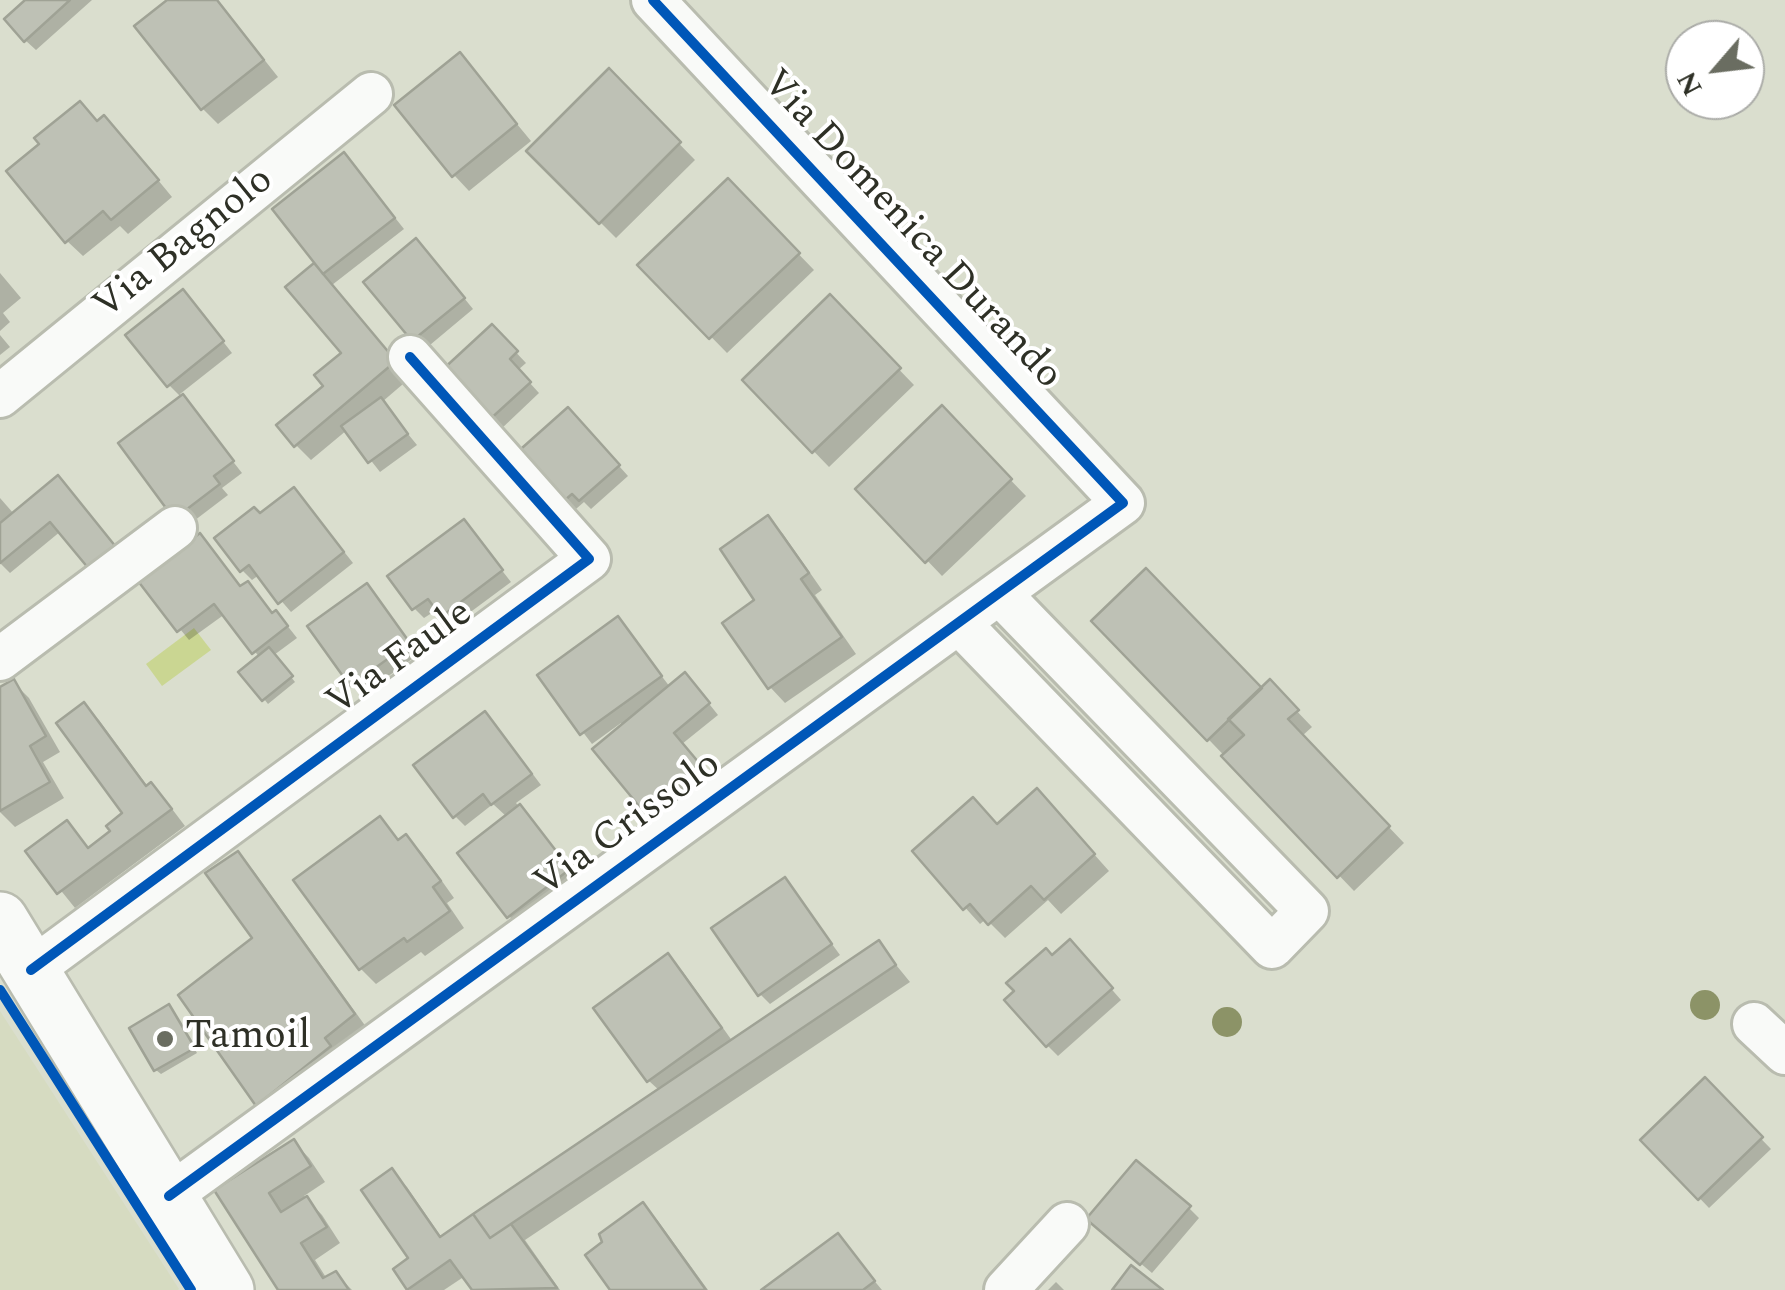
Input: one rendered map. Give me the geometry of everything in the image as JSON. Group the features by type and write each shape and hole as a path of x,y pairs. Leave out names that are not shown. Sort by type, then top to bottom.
{"main road":[{"path":"0,920 226,1290"}],"street":[{"name":"Via Domenica Durando","path":"653,0 1124,503"},
{"name":"Via Bagnolo","path":"0,396 371,94"},
{"name":"Via Faule","path":"30,970 589,558 410,357"},
{"name":"Via Crissolo","path":"169,1196 1124,503"},
{"path":"0,660 176,528"},
{"path":"959,624 1272,947 1307,912 1000,594"},
{"path":"1754,1024 1785,1053"},
{"path":"1006,1290 1066,1224"}],"shaded area":[{"path":"194,628 211,650 162,686 146,664"},
{"path":"0,1011 179,1289 178,1290 0,1290"}],"building":[{"path":"25,0 70,0 24,42 4,19"},
{"path":"167,0 217,0 264,60 201,110 134,26"},
{"path":"460,52 517,124 452,177 394,105"},
{"path":"609,68 681,142 599,224 526,151"},
{"path":"80,101 97,121 104,115 159,180 111,220 103,211 65,243 6,171 39,144 34,138"},
{"path":"344,152 395,218 323,274 272,209"},
{"path":"728,178 800,253 709,339 637,265"},
{"path":"416,238 465,298 412,341 363,282"},
{"path":"314,263 396,361 294,447 276,425 323,386 314,375 341,353 285,287"},
{"path":"183,289 224,341 167,387 125,335"},
{"path":"830,294 901,368 812,453 742,380"},
{"path":"492,324 518,351 510,359 531,382 487,422 440,372"},
{"path":"183,394 234,461 214,476 220,484 174,519 118,443"},
{"path":"381,397 408,434 368,463 341,426"},
{"path":"942,405 1012,479 925,563 855,489"},
{"path":"568,407 620,465 579,501 572,494 557,507 513,456"},
{"path":"58,475 116,547 89,569 50,522 0,563 0,523"},
{"path":"294,487 344,552 278,604 249,565 240,572 214,538 254,507 260,513"},
{"path":"768,515 809,573 801,579 842,637 768,689 722,623 754,600 720,549"},
{"path":"464,519 503,570 441,617 428,599 412,610 387,576"},
{"path":"200,533 240,586 248,581 272,613 276,610 288,626 252,654 214,604 177,632 138,581"},
{"path":"1146,568 1262,688 1207,741 1091,621"},
{"path":"367,583 410,643 350,686 307,626"},
{"path":"618,616 662,676 580,735 537,675"},
{"path":"269,647 293,676 262,701 238,672"},
{"path":"685,672 710,703 674,733 700,764 643,811 592,749"},
{"path":"14,679 46,736 30,746 50,782 0,811 0,687"},
{"path":"1270,679 1299,710 1288,719 1390,826 1337,878 1221,756 1244,735 1228,719"},
{"path":"84,702 146,786 151,782 172,809 57,894 25,851 67,820 88,848 110,831 106,826 122,813 56,723"},
{"path":"485,711 532,774 491,805 483,794 453,818 413,765"},
{"path":"1037,788 1095,854 1044,900 1031,886 988,925 970,904 963,910 912,851 973,797 997,824"},
{"path":"520,804 570,869 507,918 457,853"},
{"path":"380,816 398,840 406,834 441,881 433,887 450,911 359,970 293,880"},
{"path":"238,851 355,1014 325,1038 331,1046 256,1106 178,995 252,938 205,873"},
{"path":"785,877 832,944 758,996 711,928"},
{"path":"1070,939 1113,988 1046,1047 1004,1000 1014,991 1006,983 1046,948 1052,955"},
{"path":"879,940 896,965 490,1238 473,1214"},
{"path":"668,953 722,1028 647,1082 593,1008"},
{"path":"169,1004 195,1048 154,1071 129,1028"},
{"path":"1705,1077 1763,1137 1698,1200 1640,1140"},
{"path":"294,1139 311,1166 269,1193 281,1212 307,1196 327,1227 301,1243 323,1278 336,1271 349,1290 278,1290 214,1190"},
{"path":"1136,1160 1191,1206 1140,1265 1086,1219"},
{"path":"392,1168 440,1237 473,1214 490,1238 511,1224 557,1288 472,1290 450,1260 407,1290 393,1269 408,1258 361,1190"},
{"path":"643,1202 706,1290 610,1290 585,1255 602,1242 599,1234"},
{"path":"838,1233 875,1281 863,1290 761,1290"},
{"path":"1131,1265 1163,1290 1112,1290"}],"cycle path":[{"path":"169,1196 1123,503 653,0"},
{"path":"31,970 589,559 410,357"},
{"path":"0,990 191,1290"}],"place":[{"name":"Tamoil","path":"165,1039"}]}
